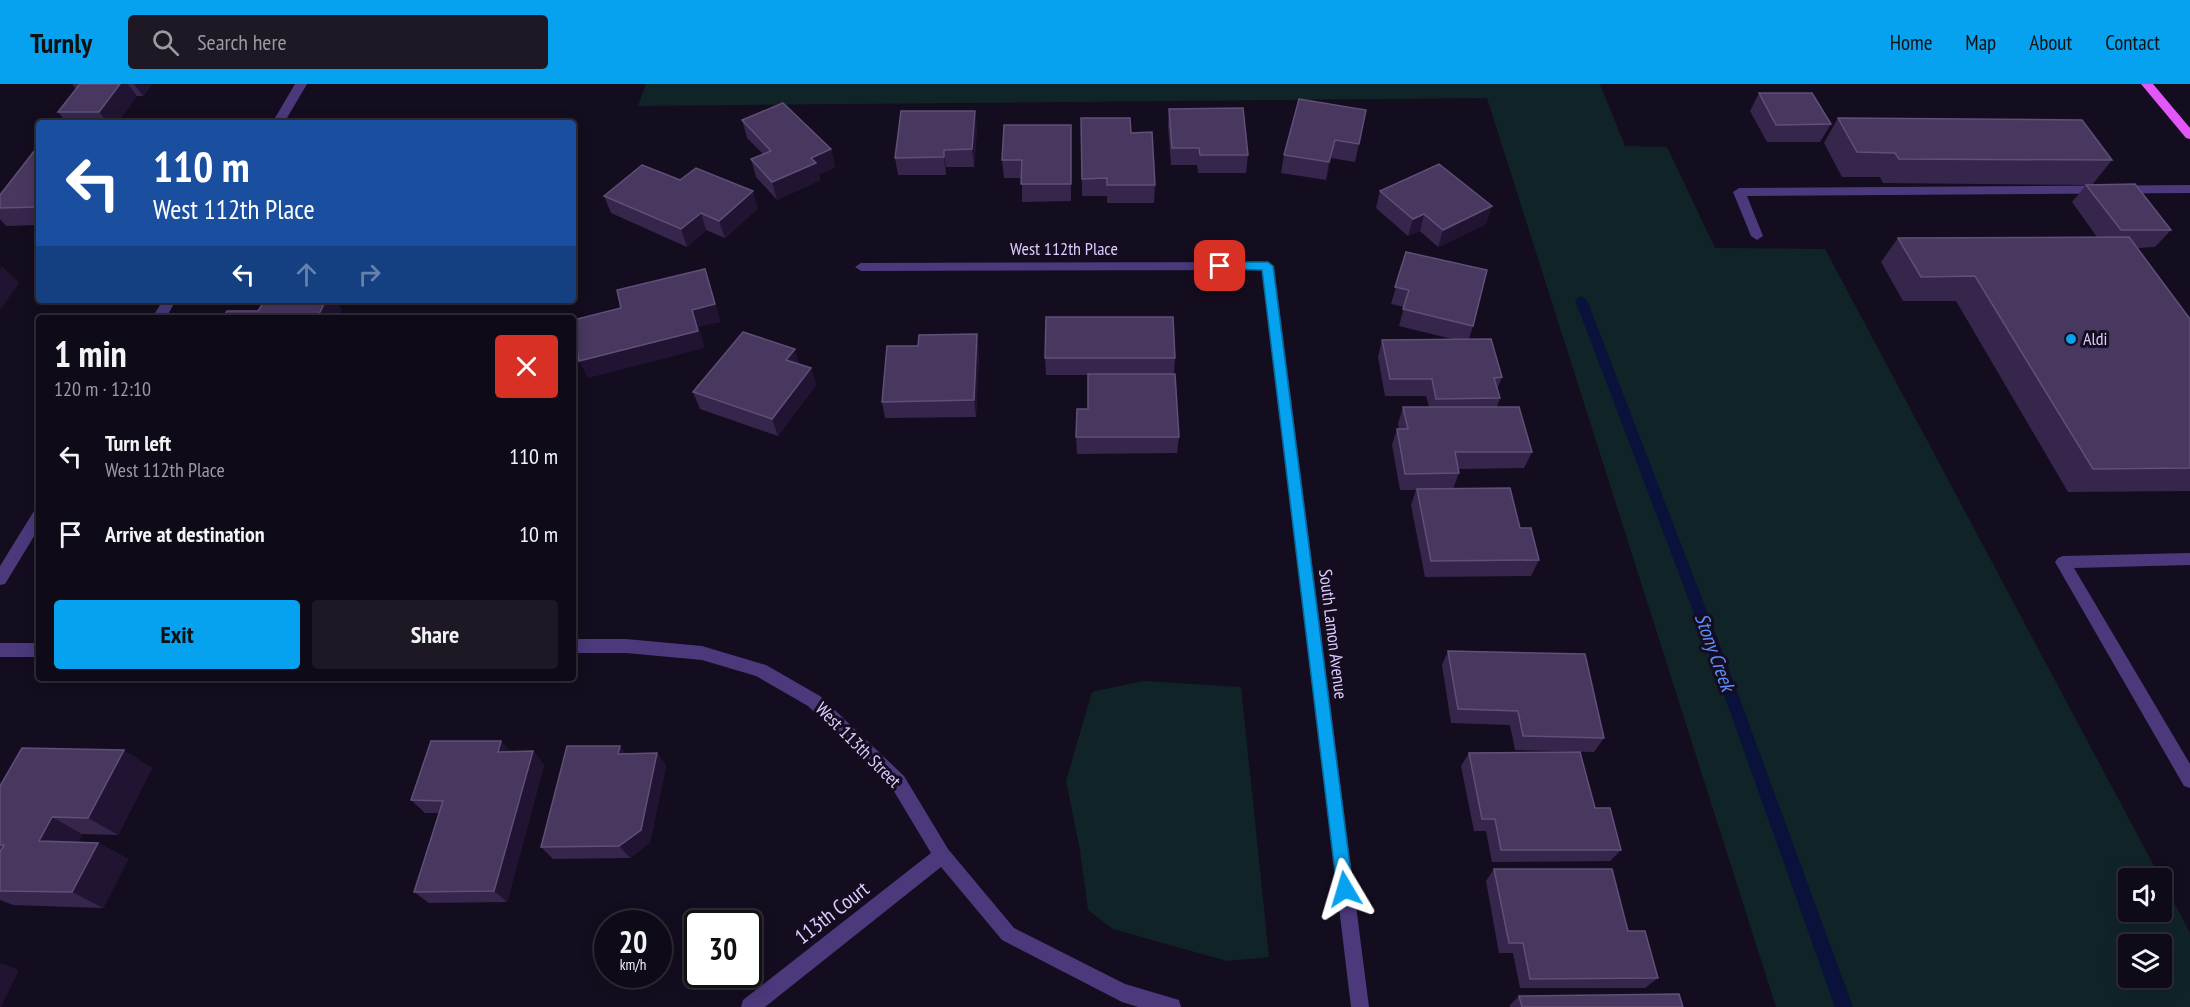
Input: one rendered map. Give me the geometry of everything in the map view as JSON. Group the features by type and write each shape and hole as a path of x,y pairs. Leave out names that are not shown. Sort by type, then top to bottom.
{"main road":[{"path":"2147,84 2190,135"}],"street":[{"path":"280,120 301,84"},
{"path":"1757,236 1739,192 2190,189"},
{"name":"West 112th Place","path":"861,267 1268,266"},
{"name":"South Lamon Avenue","path":"1268,266 1360,1007"},
{"path":"0,579 36,520"},
{"path":"2190,559 2063,562 2190,780"},
{"name":"West 113th Street","path":"576,646 626,646 702,653 760,670 814,701 898,782 942,855 1008,934 1122,993 1172,1007"},
{"path":"0,650 36,650"},
{"name":"113th Court","path":"750,1007 942,855"}],"green space":[{"path":"646,84 1600,84 1625,146 1667,147 1715,248 1825,249 2155,868 2118,868 2118,922 2172,922 2172,899 2190,933 2190,1007 1776,1007 1487,98 638,106"},
{"path":"1143,681 1241,687 1269,957 1227,961 1113,929 1088,910 1080,850 1066,781 1092,692"}],"building":[{"path":"80,84 120,84 99,112 58,112"},
{"path":"1759,93 1812,93 1831,124 1776,125"},
{"path":"1299,99 1366,110 1359,144 1335,140 1329,162 1284,155"},
{"path":"783,103 831,149 811,158 816,163 772,182 751,159 771,151 742,120"},
{"path":"1243,108 1248,155 1200,155 1199,148 1172,148 1169,109"},
{"path":"901,111 975,111 972,149 944,150 944,157 895,158"},
{"path":"1081,118 1130,118 1131,133 1152,132 1155,185 1107,185 1107,178 1082,179"},
{"path":"1838,118 2082,120 2112,160 1899,159 1895,153 1857,152"},
{"path":"1004,125 1071,125 1071,184 1021,184 1022,160 1002,160"},
{"path":"36,150 35,207 0,208 0,195"},
{"path":"1439,164 1492,206 1443,230 1424,214 1413,219 1380,191"},
{"path":"642,165 680,180 696,168 753,191 719,221 701,213 681,229 604,196"},
{"path":"2135,184 2171,230 2121,230 2086,185"},
{"name":"Aldi","path":"2129,237 2190,319 2190,468 2093,469 1975,276 1921,277 1898,238"},
{"path":"1406,252 1487,270 1473,326 1403,309 1409,290 1395,287"},
{"path":"705,269 715,304 692,310 698,331 579,361 576,344 576,319 621,308 617,290"},
{"path":"263,303 324,303 318,315 225,315 227,311 258,311"},
{"path":"1046,317 1173,317 1175,358 1045,358"},
{"path":"743,332 795,349 786,360 811,368 772,419 693,392"},
{"path":"977,334 974,400 882,402 887,346 918,346 919,335"},
{"path":"1491,339 1502,377 1494,378 1500,398 1436,399 1432,379 1390,379 1382,340"},
{"path":"1088,374 1175,374 1179,437 1076,437 1077,409 1088,409"},
{"path":"1403,407 1519,407 1532,452 1455,452 1459,473 1405,474 1397,429 1408,429"},
{"path":"1510,488 1520,528 1531,528 1539,560 1431,561 1417,489"},
{"path":"1448,651 1585,654 1604,738 1523,736 1518,711 1458,709"},
{"path":"431,741 501,741 498,752 533,751 494,891 414,892 443,801 411,800"},
{"path":"567,746 620,746 618,754 657,753 641,830 619,846 541,847"},
{"path":"22,748 124,750 88,818 52,817 39,841 98,843 72,892 0,891 0,852 4,845 0,845 0,786"},
{"path":"1580,752 1595,808 1610,808 1621,850 1501,850 1495,819 1482,819 1469,753"},
{"path":"1494,869 1612,869 1628,931 1645,931 1658,978 1530,979 1523,943 1509,943"},
{"path":"1679,994 1683,1007 1522,1007 1519,996"}],"waterway":[{"name":"Stony Creek","path":"1581,300 1716,653 1844,1007"}],"place":[{"name":"Aldi","path":"2071,339"}],"route":[{"path":"1220,266 1268,266 1345,889"}]}
